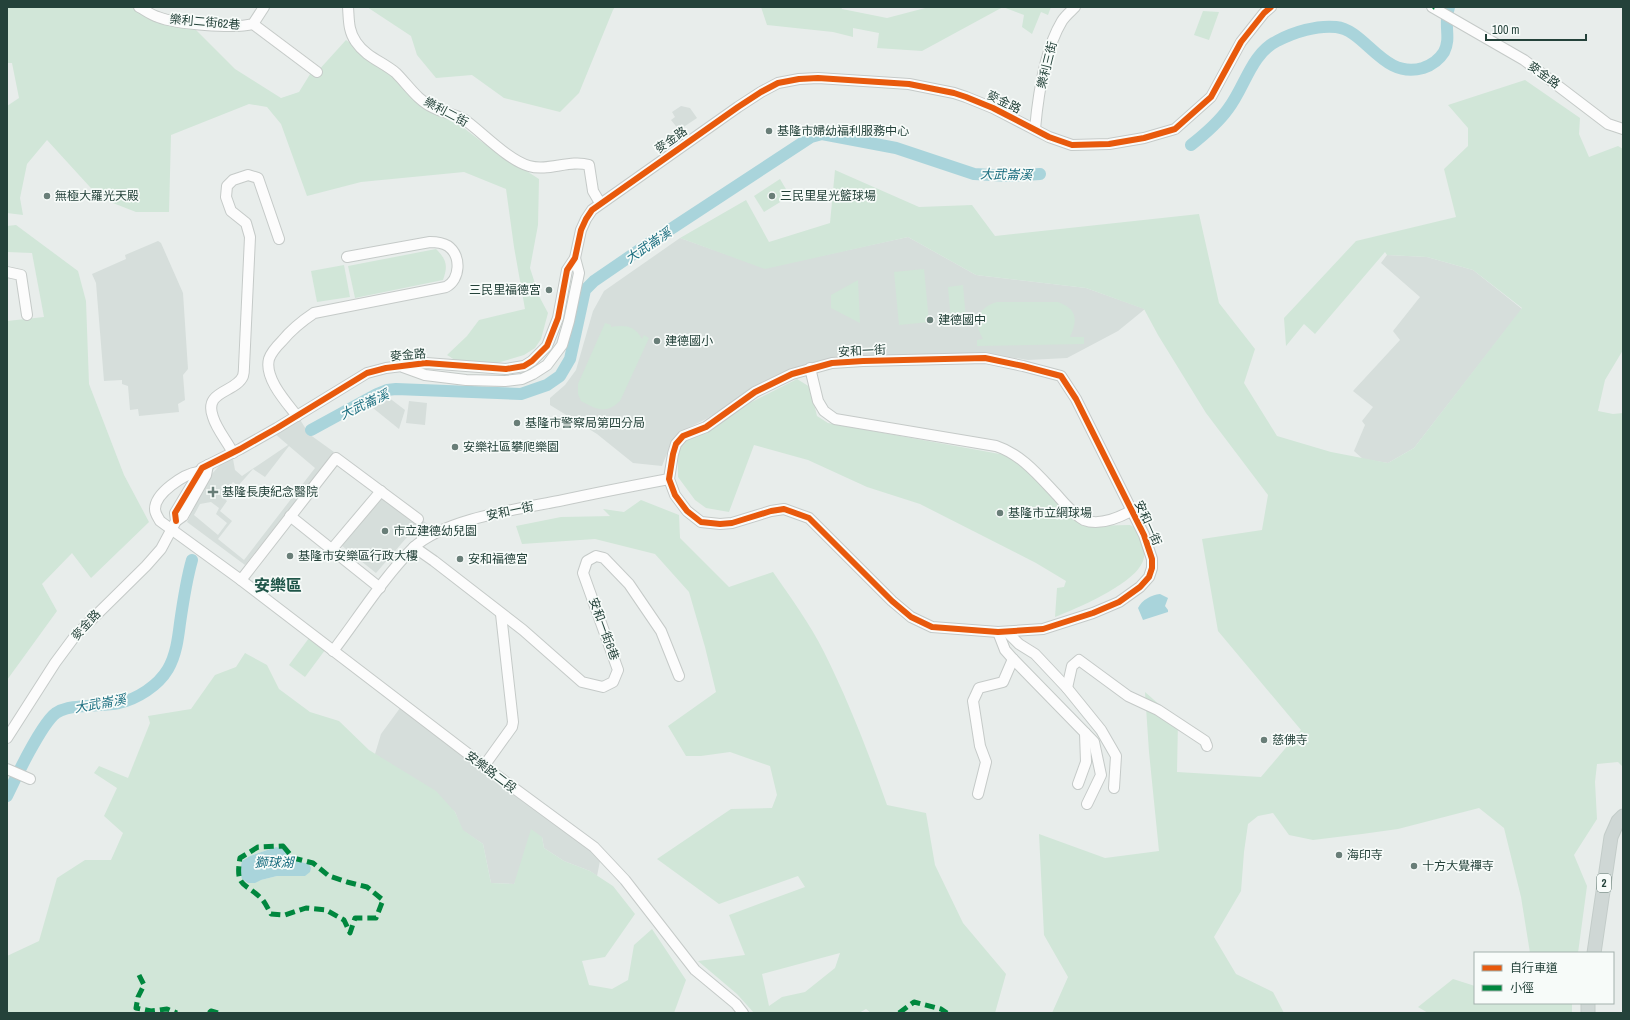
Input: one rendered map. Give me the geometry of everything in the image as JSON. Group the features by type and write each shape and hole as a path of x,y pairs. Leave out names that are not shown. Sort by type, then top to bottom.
{"main road":[{"name":"2","path":"1594,952 1611,837 1618,821 1623,816"}],"street":[{"name":"樂利二街62巷","path":"139,7 158,17 188,23 244,27 253,24 264,7"},
{"name":"樂利二街","path":"348,7 349,27 355,41 364,53 395,73 423,101 433,108 463,119 513,158 529,166 552,168 582,162 589,165 593,191 600,203"},
{"name":"樂利三街","path":"1035,129 1042,81 1054,38 1063,20 1075,7"},
{"name":"麥金路","path":"174,526 175,513 198,472 202,468 233,453 297,416 366,373 386,368 426,363 506,369 524,366 538,357 547,346 553,332 558,318 568,270 575,258 586,219 592,210 741,105 768,89 788,80 818,78 909,84 966,97 993,108 1059,141 1072,145 1092,145 1144,138 1175,129 1211,97 1240,42 1264,13 1271,7"},
{"name":"麥金路","path":"1433,8 1462,23 1524,60 1551,79 1608,124 1623,129"},
{"path":"253,24 317,72"},
{"path":"233,453 213,418 211,408 212,402 217,395 240,381 243,376 244,367 250,237 246,223 231,211 226,197 227,186 233,180 248,176 258,178 279,238"},
{"path":"297,416 280,395 272,380 269,358 274,350 300,322 314,313 446,287 454,280 457,269 457,262 452,250 438,242 430,242 347,258"},
{"name":"麥金路","path":"401,367 425,375 466,380 505,381 522,379 533,374 547,365 562,345 569,321 579,273 575,258"},
{"path":"7,272 20,275 27,315"},
{"name":"安和一街","path":"985,358 1061,376 1076,399 1131,511 1144,534 1152,559 1152,568 1148,577 1140,587 1120,602 1093,613 1043,629 1003,632 932,627 911,617 892,601 809,518 796,512 784,509 771,511 732,523 720,524 701,522 687,511 675,495 669,479 672,454 676,444 683,436 706,427 716,421 755,392 792,374 810,368 832,363 863,361 985,358"},
{"path":"466,380 467,367"},
{"path":"810,368 818,401 824,411 835,419 996,446 1009,450 1038,475 1071,511 1085,520 1106,521 1119,518 1131,511"},
{"path":"241,580 336,458 418,519"},
{"name":"麥金路","path":"7,738 55,663 75,636 146,566 161,549 206,475 208,465"},
{"path":"174,526 160,521 156,515 155,509 157,501 170,487 190,473 198,472"},
{"name":"安和一街","path":"333,651 380,588 414,547 439,532 470,520 669,479"},
{"path":"332,549 381,491"},
{"path":"290,516 380,588"},
{"name":"安樂路二段","path":"174,526 187,540 604,856 625,880 695,970 736,1004 743,1013"},
{"name":"安和一街6巷","path":"414,547 524,630 582,682 603,687 613,682 618,670 583,573 588,560 596,556 604,558 629,584 661,632 678,676"},
{"path":"484,766 512,727 513,722 502,614"},
{"path":"1003,632 1005,650 1094,742 1100,775 1088,804"},
{"path":"1003,632 1035,654 1067,688 1101,730 1116,756 1114,788"},
{"path":"978,794 986,762 980,746 973,701 979,688 1003,682 1013,659"},
{"path":"1067,688 1072,666 1079,660 1128,696 1158,710 1205,741 1207,746"},
{"path":"1078,784 1086,762 1085,733"},
{"path":"7,769 30,779"}],"shaded area":[{"path":"681,106 690,108 697,118 679,130 671,120 675,117 672,112"},
{"path":"908,237 976,275 1086,288 1145,309 1118,331 1067,358 1028,360 990,354 809,365 735,401 706,419 682,431 670,446 662,466 633,463 597,434 550,405 550,398 565,385 576,370 593,311 604,291 680,238 765,268"},
{"path":"158,241 161,243 183,293 188,369 183,375 185,400 178,404 179,412 139,416 138,409 130,410 128,386 122,384 122,380 104,381 96,283 92,274 126,259 125,255"},
{"path":"1387,255 1427,257 1473,270 1522,309 1414,448 1388,463 1363,459 1354,451 1365,425 1362,421 1373,407 1353,391 1400,340 1393,331 1420,297 1381,263"},
{"path":"384,394 405,410 399,429 373,408"},
{"path":"409,401 427,403 425,425 406,423"},
{"name":"基隆長庚紀念醫院","path":"299,418 309,434 334,452 245,565 187,522 210,476 219,466","holes":["275,434 288,445 242,476 235,470 233,459","289,446 315,468 244,560 218,539 232,521 220,511 227,501 222,496 233,482 238,486 253,469 265,477","211,502 219,508 216,514 227,523 218,535 194,515 200,504"]},
{"name":"市立建德幼兒園","path":"383,492 429,525 408,536 376,573 341,545"},
{"path":"400,708 533,809 536,805 601,856 597,876 590,871 564,861 544,848 542,837 514,884 491,883 483,844 462,830 455,812 375,754 381,734"}],"green space":[{"path":"7,7 142,7 196,30 235,69 281,98 299,92 312,71 317,72 346,40 482,142 539,179 538,225 530,268 539,296 548,313 541,339 535,348 524,355 497,363 458,362 447,355 467,336 479,320 525,309 506,189 464,172 361,182 307,196 281,124 267,107 249,104 171,135 169,212 136,212 100,198 47,140 27,164 20,198 23,215 7,213 7,106 19,98 12,63 7,63"},
{"path":"367,7 615,7 579,93 560,112 504,98 472,75 436,78 417,55 411,36"},
{"path":"761,7 841,7 842,9 887,18 929,7 1003,7 922,51 877,48 879,33 853,28 853,37 833,32 767,25"},
{"path":"1003,7 1051,7 1048,15 1041,12 1032,34 1022,27 1024,15"},
{"path":"1203,11 1219,12 1209,40 1194,35"},
{"path":"1525,80 1580,118 1579,134 1589,157 1618,146 1623,149 1623,350 1605,380 1598,411 1613,414 1623,413 1623,767 1618,762 1597,764 1595,782 1597,819 1574,855 1587,886 1578,952 1530,952 1521,897 1504,828 1479,808 1398,829 1313,840 1289,835 1273,813 1258,816 1248,824 1241,891 1214,937 1236,974 1273,992 1284,1013 1052,1013 1068,977 1044,935 1039,834 1105,858 1159,851 1149,752 1145,692 1178,721 1177,772 1261,777 1301,730 1218,631 1202,539 1262,530 1268,495 1206,413 1158,335 1144,309 1086,288 976,275 908,237 765,269 680,238 746,200 769,242 830,223 835,170 919,207 972,205 995,236 1199,214 1219,303 1255,349 1244,383 1277,436 1331,452 1388,463 1414,448 1522,308 1473,270 1427,257 1387,255 1385,252 1315,334 1304,324 1286,346 1284,318 1356,241 1456,217 1444,169 1468,146 1468,128 1448,105"},
{"name":"三民里星光籃球場","path":"780,179 790,196 764,212 754,196"},
{"path":"16,225 78,271 86,301 89,384 124,475 149,522 91,578 72,553 42,584 57,611 7,680 7,321 44,317 32,253 7,252 7,226"},
{"path":"436,249 446,263 446,271 443,280 355,298 348,266"},
{"path":"344,265 350,297 317,302 311,271"},
{"path":"924,269 929,322 899,325 894,272"},
{"path":"858,280 860,323 831,308 831,295"},
{"path":"963,285 966,320 951,321 948,287"},
{"path":"997,302 1058,302 1069,308 1074,315 1075,320 1073,331 1070,337 1084,337 1084,344 977,346 977,340 983,339 978,327 979,316 985,308"},
{"path":"605,323 611,325 611,327 629,327 636,331 642,339 644,335 649,338 620,401 610,408 601,409 581,401 578,394 578,384"},
{"path":"797,379 810,387 817,416 828,423 1011,456 1083,526 1130,525 1135,528 1141,536 1144,547 1144,555 1141,565 1126,581 1102,596 1055,617 1057,588 1064,587 1066,581 1036,563 920,504 867,487 808,460 754,445 729,512 706,508 695,500 678,477 678,461 680,448 683,443 694,436 716,427 738,409"},
{"path":"641,500 679,515 680,538 729,587 773,572 806,621 824,652 858,728 887,805 926,813 935,865 963,923 1006,974 995,1013 871,1013 866,1009 859,1013 754,1013 737,994 698,961 745,955 729,915 805,887 798,876 719,904 657,859 731,809 772,808 777,795 770,766 730,752 701,756 686,756 668,726 716,692 689,592 655,554 595,539 522,544 516,526 561,517 613,516 610,516 603,509 624,512","holes":["840,953 835,968 805,992 782,997 769,1006 762,974"]},
{"path":"312,634 328,646 305,677 289,665"},
{"path":"245,653 267,665 279,689 310,712 339,721 369,750 436,791 455,812 463,830 483,844 491,883 514,884 531,829 542,837 544,848 564,861 590,871 613,886 635,914 605,957 582,961 589,985 612,989 628,980 634,945 652,929 686,980 674,1013 7,1013 7,956 39,941 57,878 85,860 111,860 123,833 104,816 117,788 94,773 99,766 128,778 150,723 148,716 191,709 215,675 236,667","holes":["276,847 284,849 293,860 309,864 305,876 277,876 261,880 242,861 250,856"]},
{"path":"1453,979 1474,986 1474,1004 1572,1004 1572,1013 1428,1013 1418,1007"}],"water":[{"path":"1160,594 1168,598 1165,606 1168,612 1143,620 1138,608 1147,598"},
{"name":"獅球湖","path":"276,847 284,849 293,860 309,864 311,868 310,872 305,876 277,876 255,883 248,883 242,879 240,871 242,861 250,856"}],"waterway":[{"name":"大武崙溪","path":"1191,145 1220,119 1234,100 1255,62 1268,47 1277,41 1306,30 1321,27 1336,27 1347,30 1357,36 1386,61 1397,67 1409,70 1423,68 1435,62 1446,48 1449,7"},
{"name":"大武崙溪","path":"311,430 387,390 396,389 521,394 547,385 560,376 570,359 585,290 594,281 811,137 822,134 896,148 974,174 1010,176 1040,174"},
{"name":"大武崙溪","path":"7,796 36,739 56,713 70,708 126,701 146,691 164,675 171,664 176,647 192,560"}],"marked path":[{"path":"283,846 293,858 313,863 329,876 367,887 383,900 376,918 355,918 350,933 344,920 326,910 306,908 285,915 271,914 262,900 242,883 239,874 240,858 258,847 283,846"},
{"path":"139,975 144,985 138,997 136,1008 151,1011 167,1009 177,1013"},
{"path":"899,1013 914,1002 941,1009 947,1013"},
{"path":"209,1013 211,1011 218,1013"}],"cycle path":[{"path":"176,521 175,513 202,468 277,428 367,373 386,368 426,363 506,369 524,366 532,361 547,346 558,318 567,270 575,258 581,230 592,210 738,107 778,83 799,79 818,78 909,84 954,93 966,97 993,108 1049,137 1072,145 1109,144 1144,138 1175,129 1211,97 1241,42 1264,13 1271,7"},
{"path":"985,358 1061,376 1076,399 1144,535 1152,559 1152,568 1149,577 1140,587 1119,602 1093,613 1043,629 998,632 932,627 911,617 892,601 809,518 784,509 771,511 732,523 720,524 701,522 687,511 675,495 669,479 676,444 683,436 706,427 755,392 792,374 832,363 985,358"}],"place":[{"name":"基隆市婦幼福利服務中心","path":"769,131"},
{"name":"無極大羅光天殿","path":"47,196"},
{"name":"三民里星光籃球場","path":"772,196"},
{"name":"三民里福德宮","path":"549,290"},
{"name":"建德國中","path":"930,320"},
{"name":"建德國小","path":"657,341"},
{"name":"基隆市警察局第四分局","path":"517,423"},
{"name":"安樂社區攀爬樂園","path":"455,447"},
{"name":"基隆長庚紀念醫院","path":"213,492"},
{"name":"基隆市立網球場","path":"1000,513"},
{"name":"市立建德幼兒園","path":"385,531"},
{"name":"基隆市安樂區行政大樓","path":"290,556"},
{"name":"安和福德宮","path":"460,559"},
{"name":"慈佛寺","path":"1264,740"},
{"name":"海印寺","path":"1339,855"},
{"name":"十方大覺禪寺","path":"1414,866"}],"district":[{"name":"安樂區","path":"278,585"}]}
